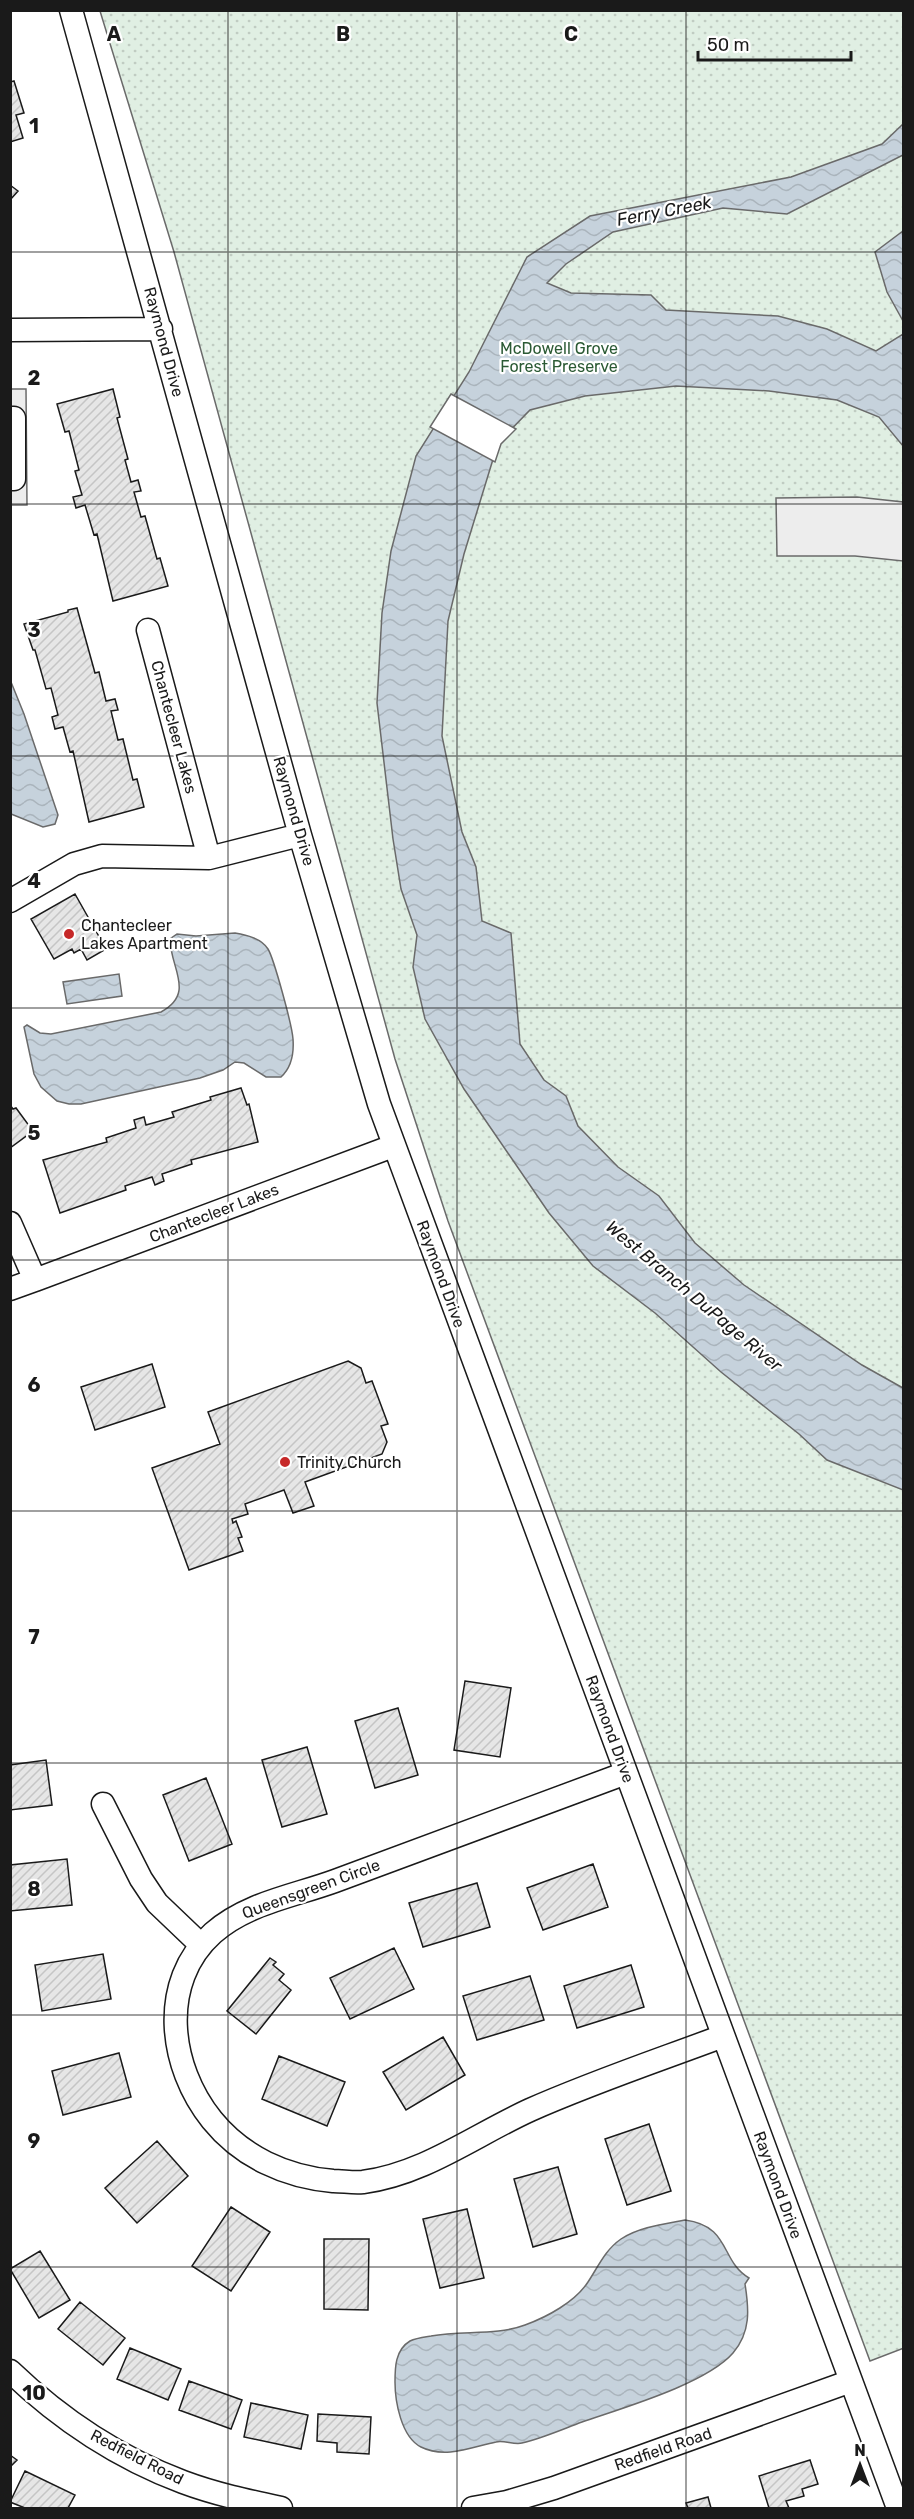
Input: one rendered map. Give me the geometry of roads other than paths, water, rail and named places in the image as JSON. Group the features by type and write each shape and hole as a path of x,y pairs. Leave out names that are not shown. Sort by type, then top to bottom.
{"street":[{"name":"Raymond Drive","path":"71,10 300,835 357,1036 393,1146 898,2508"},
{"path":"10,330 161,329"},
{"path":"10,418 14,418 14,479 10,479"},
{"name":"Chantecleer Lakes","path":"148,630 208,858"},
{"path":"10,901 74,864 102,856 208,858 300,835"},
{"name":"Chantecleer Lakes","path":"10,1289 393,1146"},
{"path":"11,1224 35,1280"},
{"name":"Queensgreen Circle","path":"626,1773 320,1886 250,1909 225,1923 201,1945 187,1966 180,1986 176,2004 178,2054 187,2082 213,2121 245,2152 276,2169 309,2179 360,2182 400,2175 528,2111 723,2036"},
{"path":"104,1804 136,1870 157,1903 201,1945"},
{"name":"Redfield Road","path":"10,2371 53,2408 120,2453 184,2482 223,2495 281,2508"},
{"name":"Redfield Road","path":"473,2508 507,2502 554,2488 851,2381"}],"water":[{"path":"903,124 903,155 787,214 723,208 613,232 566,264 547,283 571,293 651,295 666,310 778,316 827,329 876,351 903,334 903,446 879,417 837,400 769,391 676,386 585,396 530,410 498,443 464,554 448,621 442,736 462,832 476,867 482,921 511,933 520,1044 544,1080 566,1096 578,1126 618,1167 659,1196 695,1243 744,1285 862,1365 903,1388 903,1490 827,1460 799,1434 721,1372 655,1313 593,1266 549,1213 464,1089 425,1019 413,967 417,935 401,889 377,703 382,613 391,551 416,456 469,372 527,257 590,216 791,177 882,144"},
{"path":"903,231 903,321 887,292 875,252"},
{"path":"11,682 58,815 55,824 43,827 11,814"},
{"path":"235,933 248,936 265,945 274,965 293,1039 291,1060 281,1077 266,1077 244,1063 235,1062 223,1070 200,1078 81,1104 57,1101 41,1087 34,1074 24,1027 27,1025 40,1033 51,1034 161,1012 177,997 179,988 170,939 177,934 196,936"},
{"path":"119,974 122,996 67,1004 63,982"},
{"path":"685,2220 710,2229 718,2237 733,2263 749,2278 745,2284 748,2311 746,2329 739,2345 720,2364 704,2375 662,2394 522,2443 499,2442 458,2451 439,2452 421,2447 408,2435 400,2418 395,2390 397,2360 405,2345 423,2337 502,2331 533,2322 560,2308 576,2296 615,2243 644,2229"}],"place":[{"name":"Chantecleer Lakes Apartment","path":"69,934"},
{"name":"Trinity Church","path":"285,1462"}],"water label":[{"name":"Ferry Creek","path":"664,211"},
{"name":"West Branch DuPage River","path":"694,1296"}],"park label":[{"name":"McDowell Grove Forest Preserve","path":"559,357"}]}
